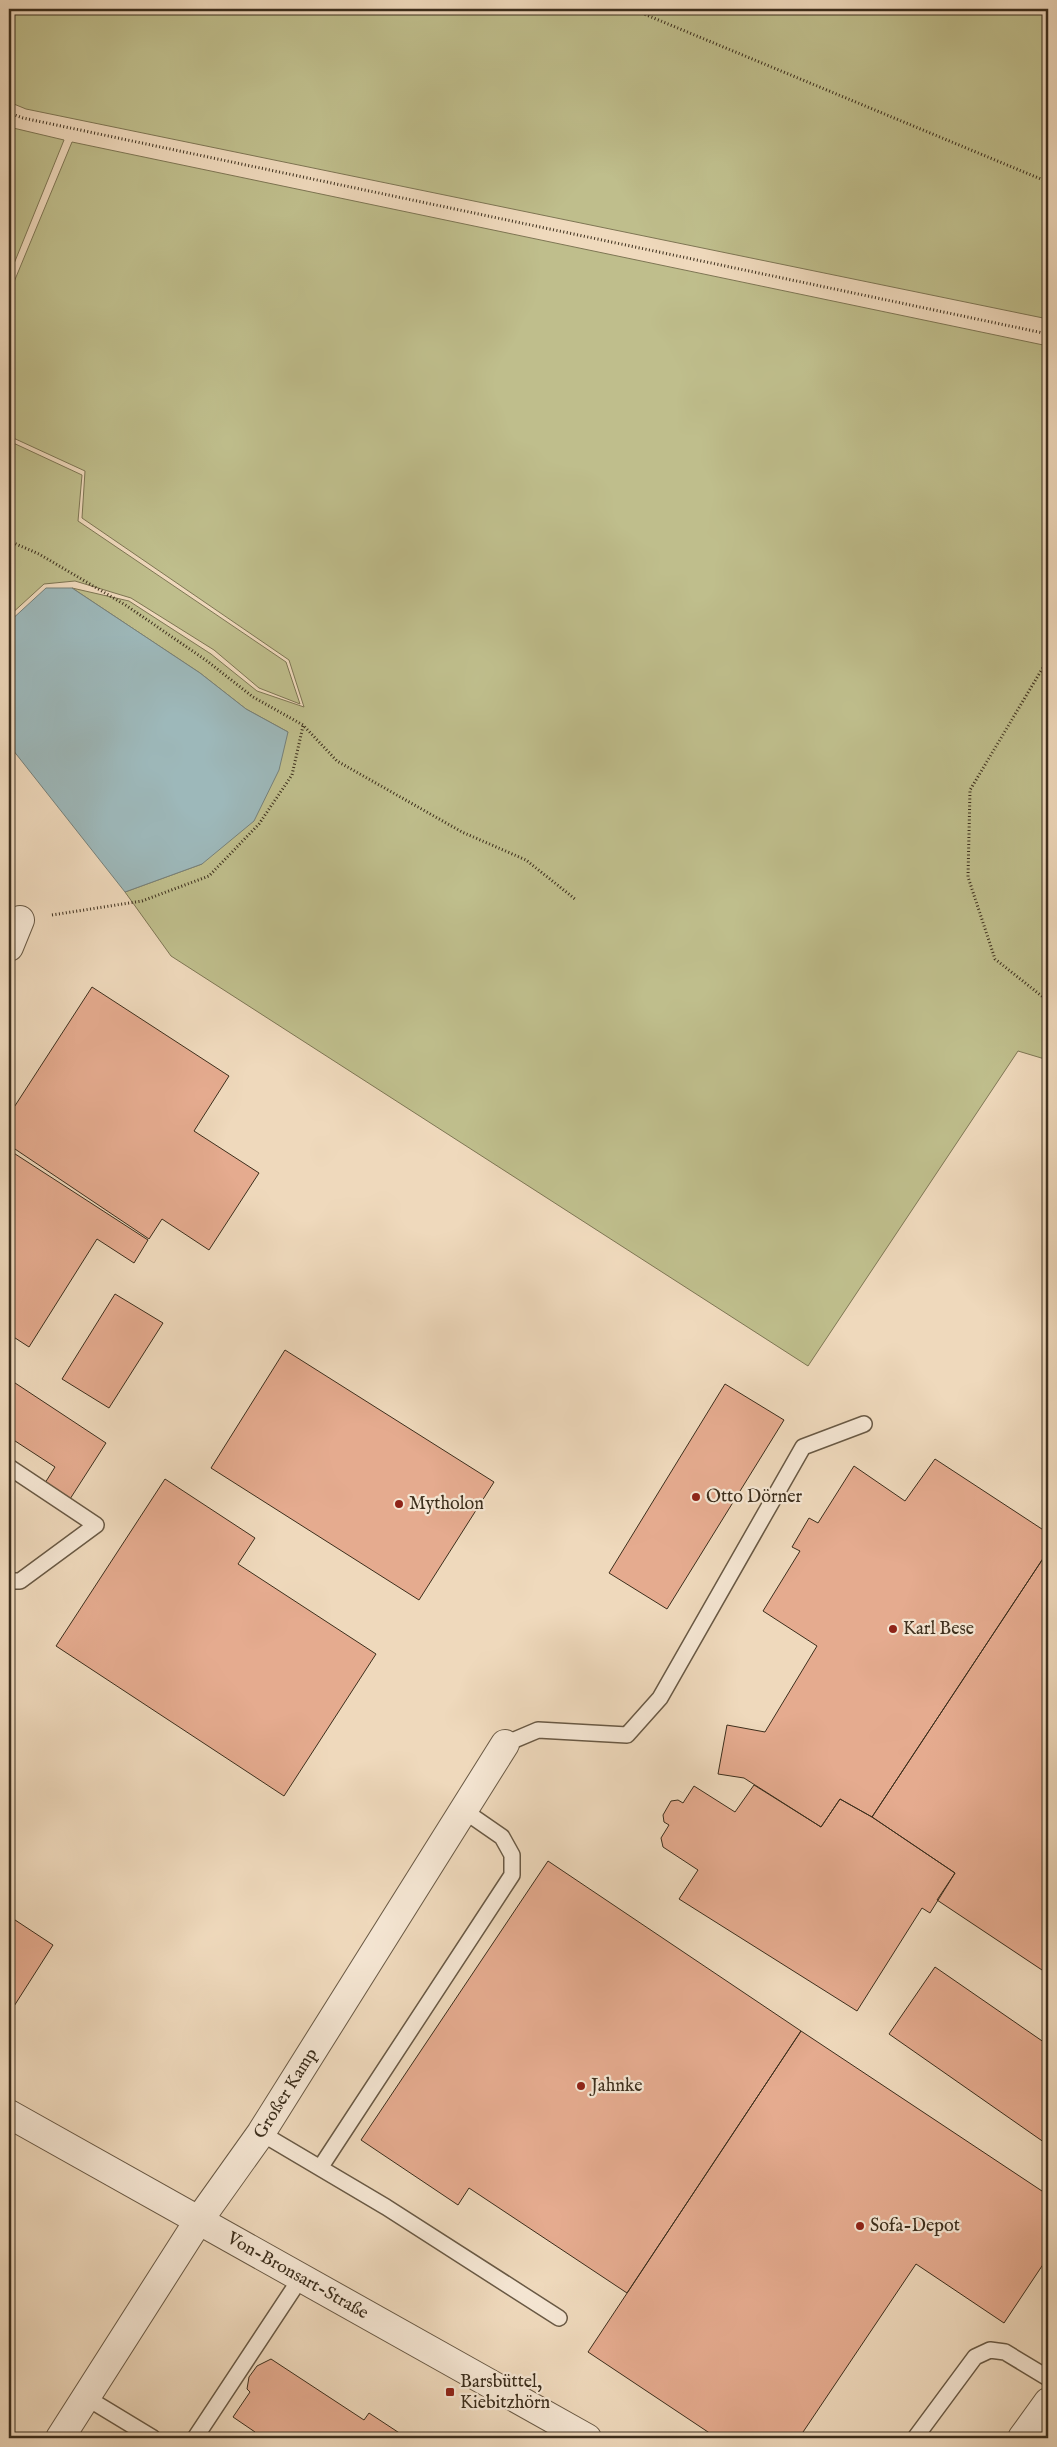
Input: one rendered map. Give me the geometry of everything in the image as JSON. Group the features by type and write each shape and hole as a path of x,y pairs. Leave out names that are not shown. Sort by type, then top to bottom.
{"street":[{"path":"9,947 20,920"},
{"name":"Großer Kamp","path":"60,2438 199,2220 261,2133 504,1744"},
{"name":"Von-Bronsart-Straße","path":"9,2114 199,2220 300,2279 587,2438"},
{"path":"1022,2438 1048,2402"}],"lane":[{"path":"504,1744 538,1730 627,1735 660,1698 803,1447 864,1424"},
{"path":"9,1467 96,1525 20,1582 9,1581"},
{"path":"320,2168 512,1875 512,1855 502,1837 463,1810"},
{"path":"261,2133 559,2318"},
{"path":"195,2438 300,2279"},
{"path":"915,2438 976,2357 990,2350 1005,2352 1048,2378"},
{"path":"87,2398 153,2438"}],"path":[{"path":"632,9 1048,182"},
{"path":"9,113 32,120 1048,334"},
{"path":"9,541 39,554 127,606 207,661 253,697 303,725 337,761 462,832 526,860 576,899"},
{"path":"1048,660 970,790 968,877 994,959 1048,1001"},
{"path":"20,920 142,901 210,876 259,824 292,775 303,725"}],"shaded area":[{"path":"9,9 1048,9 1048,319 26,109 9,102"},
{"path":"9,127 64,140 9,276"},
{"path":"72,142 1048,346 1048,1060 1018,1051 808,1366 171,956 125,892 202,864 288,732 246,709 200,673 72,588 129,601 211,654 257,691 304,707 289,660 82,518 85,471 9,436 9,294"},
{"path":"9,441 82,475 78,521 286,662 300,704 259,688 214,650 131,598 75,581 44,584 9,616"}],"water":[{"path":"46,588 72,588 200,673 246,709 288,732 279,770 254,821 202,864 125,892 9,745 9,622"}],"building":[{"path":"92,987 229,1076 194,1131 259,1173 209,1250 162,1219 149,1239 9,1145 9,1115"},
{"path":"9,1150 148,1240 134,1263 97,1239 29,1347 9,1334"},
{"path":"115,1294 163,1323 109,1408 62,1379"},
{"path":"285,1350 494,1482 419,1600 211,1468"},
{"path":"9,1379 106,1443 70,1499 45,1483 55,1467 9,1437"},
{"name":"Otto Dörner","path":"725,1384 784,1420 667,1609 609,1573"},
{"name":"Karl Bese","path":"935,1459 1048,1533 1048,1551 872,1817 840,1799 821,1827 744,1778 718,1774 727,1725 765,1732 817,1646 763,1611 800,1551 792,1547 809,1518 818,1523 854,1466 905,1501"},
{"path":"165,1479 255,1538 238,1564 376,1654 284,1796 56,1646"},
{"path":"1048,1551 1048,1974 937,1900 955,1873 872,1817"},
{"path":"754,1785 821,1827 840,1799 872,1817 955,1873 930,1913 922,1908 857,2011 679,1899 698,1870 663,1847 661,1838 669,1825 664,1822 663,1815 671,1801 678,1800 683,1803 694,1786 735,1812"},
{"name":"Jahnke","path":"548,1861 801,2031 627,2293 469,2188 458,2205 361,2140"},
{"path":"9,1916 53,1945 9,2014"},
{"path":"935,1967 1048,2045 1048,2145 889,2034"},
{"name":"Sofa-Depot","path":"801,2031 1048,2195 1048,2257 1004,2323 916,2264 799,2438 717,2438 588,2352"},
{"path":"271,2359 364,2420 369,2413 407,2438 252,2438 255,2432 233,2417 250,2392 247,2389 249,2377 257,2366"}],"place":[{"name":"Otto Dörner","path":"696,1497"},
{"name":"Mytholon","path":"399,1504"},
{"name":"Karl Bese","path":"893,1629"},
{"name":"Jahnke","path":"581,2086"},
{"name":"Sofa-Depot","path":"860,2226"},
{"name":"Barsbüttel, Kiebitzhörn","path":"450,2392"}]}
